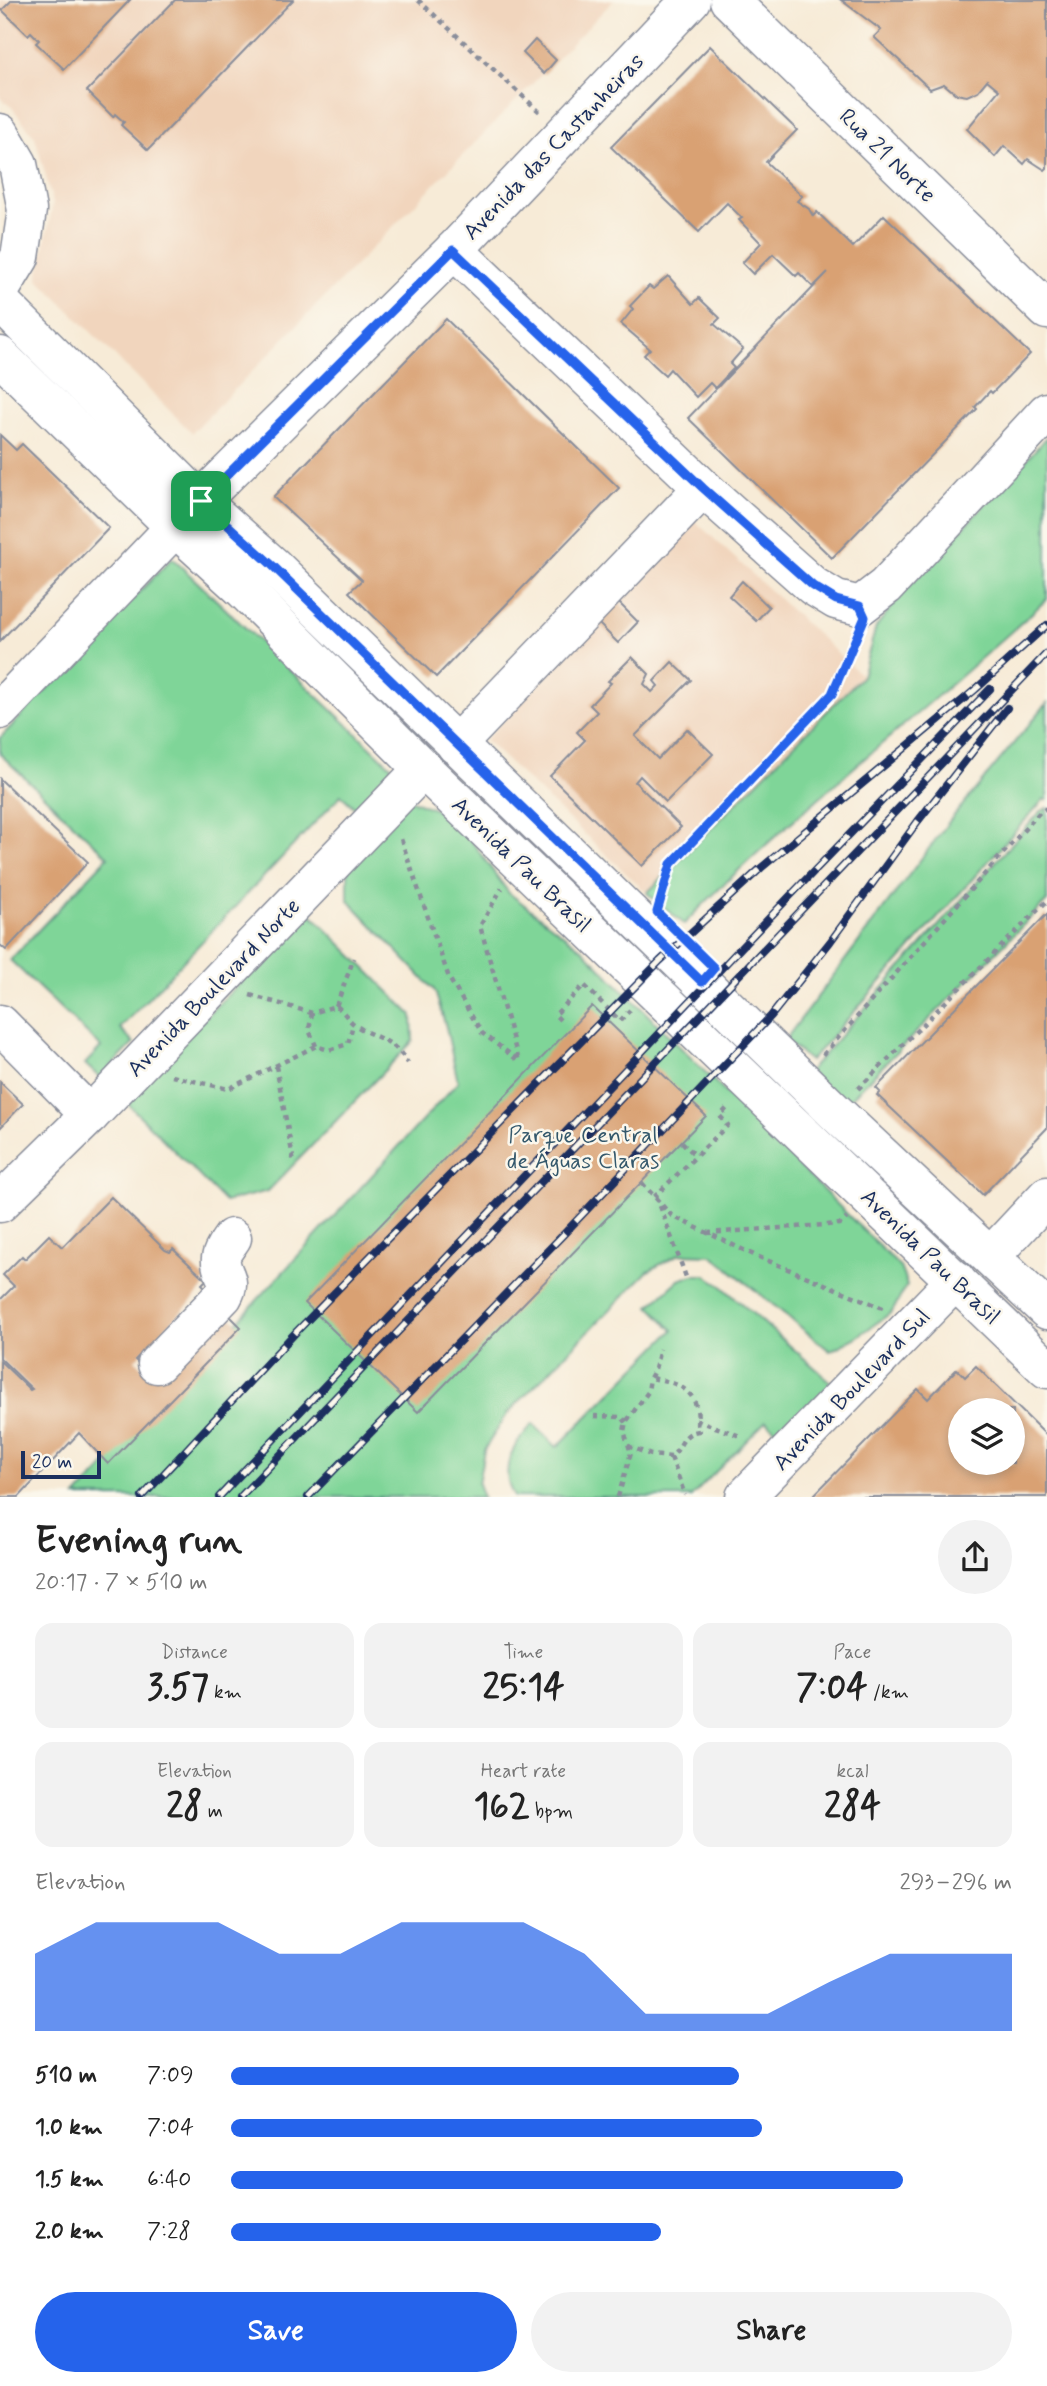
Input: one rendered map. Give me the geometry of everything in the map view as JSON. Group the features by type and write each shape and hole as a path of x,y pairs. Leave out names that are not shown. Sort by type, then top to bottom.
{"street":[{"name":"Avenida das Castanheiras","path":"0,710 188,514 565,135 691,0"},
{"name":"Rua 21 Norte","path":"729,0 1047,310"},
{"path":"0,133 18,164 27,210 20,257 0,290"},
{"path":"453,250 703,488 813,586 836,600 873,596 1047,412"},
{"name":"Avenida Pau Brasil","path":"0,302 188,514 244,590 424,769 1047,1369"},
{"name":"Avenida Pau Brasil","path":"0,356 188,514 272,565 836,1113 1047,1310"},
{"path":"456,745 703,488"},
{"name":"Avenida Boulevard Norte","path":"0,1203 90,1115 424,769"},
{"path":"0,1024 90,1115"},
{"path":"991,1256 1047,1196"},
{"path":"157,1364 228,1288 227,1277 221,1266 221,1256 232,1238"},
{"name":"Avenida Boulevard Sul","path":"745,1497 956,1280"}],"path":[{"path":"418,0 565,135"},
{"path":"660,900 671,864 832,694 873,596"},
{"path":"389,805 449,978 482,1033 519,1061 480,926 518,860"},
{"path":"801,1079 1040,812 1047,808"},
{"path":"836,1113 1047,901"},
{"path":"336,1006 354,958"},
{"path":"560,1020 555,1015 584,985 620,1021 652,988"},
{"path":"245,994 312,1013 336,1006"},
{"path":"336,1006 346,1013 353,1024 397,1046 408,1063"},
{"path":"312,1013 309,1030 316,1046"},
{"path":"135,1068 228,1088 316,1046 329,1050 348,1044 353,1024"},
{"path":"276,1066 294,1163"},
{"path":"628,1089 645,1072"},
{"path":"656,1199 728,1125 720,1116 752,1084"},
{"path":"682,1142 696,1156"},
{"path":"642,1183 671,1216 754,1255 916,1322"},
{"path":"707,1233 840,1224 870,1196"},
{"path":"656,1199 685,1277"},
{"path":"618,1497 631,1453 624,1431 626,1422 649,1392 650,1378 660,1349"},
{"path":"628,1446 651,1455 671,1457 690,1432 699,1431 695,1424 698,1411 693,1397 676,1382 650,1378"},
{"path":"594,1416 622,1417 626,1422"},
{"path":"696,1420 743,1437"},
{"path":"671,1457 685,1495"}],"shaded area":[{"path":"0,0 614,0 192,433 38,279 53,203 35,137 11,106 0,98"},
{"path":"695,521 862,676 647,893 485,740"}],"green space":[{"path":"1047,437 1047,599 817,799 684,924 647,893 862,676 876,627 902,594"},
{"path":"172,558 394,769 356,809 341,795 120,1028 134,1043 100,1078 85,1064 101,1047 10,960 108,857 0,754 0,738"},
{"path":"1047,703 1047,801 1044,799 810,1061 785,1040 951,819"},
{"name":"Parque Central de Águas Claras","path":"409,799 454,817 509,893 581,948 900,1267 907,1285 892,1312 857,1337 830,1351 712,1255 679,1254 648,1271 507,1414 484,1450 478,1484 483,1497 76,1497 458,1082 435,991 348,900 348,861"},
{"path":"1047,808 1047,901 843,1106 809,1071 1040,812"},
{"path":"310,913 412,1015 413,1041 268,1191 225,1202 123,1099"},
{"path":"693,1275 705,1275 718,1283 845,1394 793,1447 766,1421 691,1497 514,1497 507,1476 508,1467 514,1449 526,1432 533,1424 557,1447 673,1330 650,1306 679,1280"}],"building":[{"path":"12,0 130,0 64,69 36,43 39,40 31,32 28,35 2,10"},
{"path":"175,0 293,0 148,150 121,125 124,122 115,114 113,117 87,91"},
{"path":"841,0 1047,0 1047,168 1045,170 1028,159 1024,164 1004,146 995,157 967,129 999,90 987,80 978,91 967,96 956,94 944,84 930,89 874,37 881,30"},
{"path":"535,40 556,60 544,74 523,53"},
{"path":"710,46 797,130 766,162 802,196 797,201 809,209 813,216 817,212 853,247 884,215 1030,354 992,393 990,391 975,407 977,409 832,558 688,418 828,272 813,287 799,273 796,276 773,254 753,274 742,263 761,243 727,203 699,232 611,147"},
{"path":"668,276 693,304 699,298 720,318 714,324 743,349 730,364 734,368 715,388 710,383 696,397 670,369 665,375 654,365 644,355 650,349 621,324 633,309 630,306 649,286 653,289"},
{"path":"446,319 619,488 436,677 349,592 362,580 273,497"},
{"path":"0,435 16,450 22,444 109,528 0,641"},
{"path":"742,581 769,607 756,621 729,596"},
{"path":"618,602 638,622 618,643 598,623"},
{"path":"632,657 649,674 644,684 652,692 658,686 654,681 672,662 691,680 635,736 658,759 687,729 713,754 666,802 640,776 635,782 681,827 642,866 550,776 585,740 577,732 597,712 590,705 611,683 608,681"},
{"path":"0,779 88,862 6,950 0,945"},
{"path":"1047,914 1047,1128 983,1195 877,1095 880,1092 876,1088"},
{"path":"592,1006 706,1116 418,1412 305,1303"},
{"path":"0,1082 23,1104 0,1128"},
{"path":"111,1197 165,1250 170,1252 173,1249 206,1280 202,1284 205,1287 135,1360 143,1368 224,1310 241,1327 108,1464 79,1433 19,1497 0,1497 0,1361 32,1389 0,1358 0,1300 14,1286 3,1275 22,1256 25,1259 49,1235 62,1247"},
{"path":"976,1366 1008,1398 948,1398 948,1475 1025,1475 1025,1414 1047,1436 1047,1497 812,1497 918,1389 928,1399 957,1369 965,1377"}],"railway":[{"path":"142,1497 297,1331 660,961 761,868 976,689 1047,625"},
{"path":"240,1497 1047,653"},
{"path":"219,1497 990,689"},
{"path":"308,1497 771,1016 1007,708"}],"route":[{"path":"453,250 703,488 813,586 836,600 860,606 865,617 832,694 671,864 657,912 714,968 702,982 272,565 201,501 453,250"}]}
